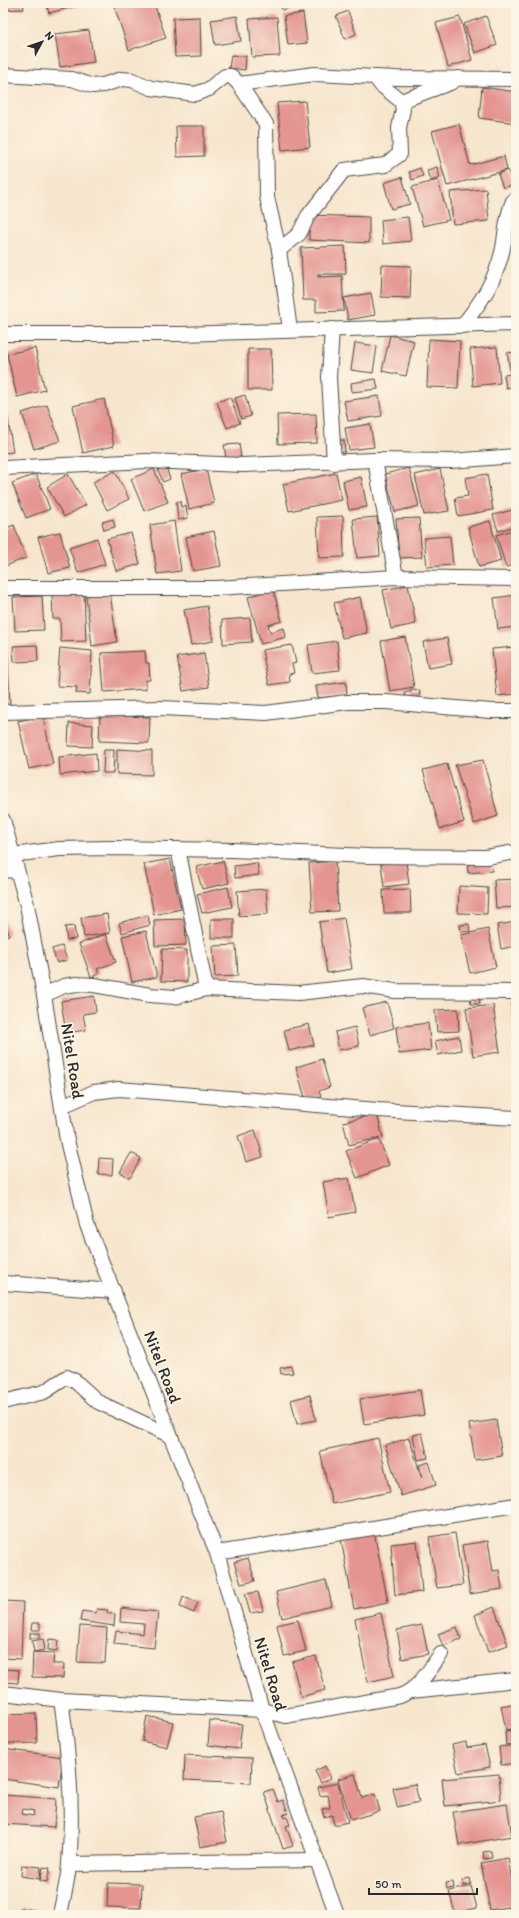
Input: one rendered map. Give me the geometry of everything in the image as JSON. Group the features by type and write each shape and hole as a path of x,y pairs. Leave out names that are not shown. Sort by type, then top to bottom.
{"street":[{"path":"239,84 315,74 375,77 516,79"},
{"path":"3,75 72,79 93,86 103,85 122,79 132,80 151,88 194,94 209,90 225,76 231,76 239,84 266,124 267,197 279,250 290,330"},
{"path":"279,250 299,234 308,216 344,170 384,165 400,154 399,128 403,109 401,101 381,85 375,77"},
{"path":"401,101 450,83 458,78"},
{"path":"462,326 477,307 493,281 503,246 507,215 513,201 516,200"},
{"path":"3,334 181,334 516,324"},
{"path":"332,329 328,378 334,463"},
{"path":"3,468 147,461 244,465 334,463 376,460 451,461 516,456"},
{"path":"376,460 396,577"},
{"path":"3,588 216,588 396,577 516,579"},
{"path":"3,712 161,708 266,713 347,702 386,702 491,711 516,711"},
{"name":"Nitel Road","path":"3,820 13,855 10,871 27,905 44,995 67,1140 87,1225 217,1553 262,1710 337,1915"},
{"path":"13,855 59,849 178,849 369,856 486,857 516,852"},
{"path":"178,849 206,989"},
{"path":"44,995 64,986 77,984 175,997 206,989 221,991 298,993 363,986 395,991 516,992"},
{"path":"62,1106 94,1092 119,1090 378,1110 516,1118"},
{"path":"3,1283 114,1291"},
{"path":"3,1402 44,1392 67,1377 75,1381 98,1402 171,1436"},
{"path":"217,1553 516,1504"},
{"path":"411,1692 442,1654"},
{"path":"3,1693 61,1700 262,1710 285,1716 400,1696 411,1692 516,1680"},
{"path":"60,1915 69,1864 69,1754 61,1700"},
{"path":"69,1864 317,1860"}],"building":[{"path":"3,3 23,3 24,9 3,10"},
{"path":"46,3 85,3 85,4 49,13"},
{"path":"113,3 154,3 166,38 129,50"},
{"path":"280,3 306,3 282,10"},
{"path":"348,11 356,34 345,39 336,16"},
{"path":"303,13 307,43 288,45 284,16"},
{"path":"237,16 241,41 215,45 211,20"},
{"path":"486,16 497,45 475,53 464,24"},
{"path":"200,17 201,56 175,57 173,18"},
{"path":"277,17 280,56 252,57 249,19"},
{"path":"460,17 472,60 448,67 436,23"},
{"path":"89,30 94,62 60,67 55,34"},
{"path":"231,55 246,56 245,70 229,68"},
{"path":"482,87 516,92 516,123 479,118"},
{"path":"305,101 310,147 282,150 277,103"},
{"path":"459,124 470,165 504,156 507,170 447,186 432,131"},
{"path":"176,126 204,126 204,156 177,157"},
{"path":"437,167 440,178 430,181 427,170"},
{"path":"420,168 423,176 412,180 409,172"},
{"path":"508,170 513,185 503,188 498,174"},
{"path":"402,177 410,204 391,209 384,183"},
{"path":"438,180 449,220 423,226 412,187"},
{"path":"486,189 489,221 453,224 450,192"},
{"path":"309,215 369,217 369,243 309,240"},
{"path":"408,217 411,241 383,244 381,220"},
{"path":"345,246 346,274 318,274 318,277 342,276 344,311 316,312 316,300 303,300 301,248"},
{"path":"382,265 411,266 410,298 381,297"},
{"path":"371,293 375,315 348,320 344,298"},
{"path":"390,335 414,341 406,376 382,371"},
{"path":"429,339 460,341 458,388 427,387"},
{"path":"355,343 377,346 373,373 351,370"},
{"path":"497,347 500,383 473,386 470,349"},
{"path":"35,348 45,390 17,397 7,354"},
{"path":"248,349 271,349 272,390 248,390"},
{"path":"516,352 516,386 506,388 504,375 511,374 507,353"},
{"path":"376,379 378,389 352,392 351,383"},
{"path":"3,387 13,452 3,453"},
{"path":"245,395 251,416 241,419 235,398"},
{"path":"379,396 382,416 348,421 344,401"},
{"path":"230,397 240,423 227,428 217,402"},
{"path":"104,399 114,446 83,453 73,406"},
{"path":"47,405 60,441 34,449 22,413"},
{"path":"316,414 317,443 278,444 277,415"},
{"path":"370,424 374,447 349,450 345,428"},
{"path":"338,440 344,440 345,452 338,452"},
{"path":"239,444 241,457 226,459 224,445"},
{"path":"166,467 170,479 163,482 158,470"},
{"path":"409,468 419,506 395,512 385,474"},
{"path":"154,469 168,502 144,511 131,479"},
{"path":"206,469 214,503 189,509 181,474"},
{"path":"440,469 449,511 424,515 415,475"},
{"path":"115,471 129,499 107,510 93,482"},
{"path":"336,473 342,500 289,511 283,484"},
{"path":"36,474 50,509 26,518 12,483"},
{"path":"68,474 86,505 64,517 47,487"},
{"path":"487,474 493,510 458,516 455,498 468,496 465,478"},
{"path":"361,477 367,507 349,510 343,481"},
{"path":"180,501 181,507 186,506 188,518 178,520 176,502"},
{"path":"516,509 516,526 498,531 493,515"},
{"path":"343,516 344,557 319,558 317,517"},
{"path":"377,517 380,556 357,558 353,519"},
{"path":"419,518 422,557 399,558 396,519"},
{"path":"113,519 115,527 104,530 102,522"},
{"path":"174,521 181,571 157,574 150,525"},
{"path":"490,521 501,561 479,567 468,527"},
{"path":"14,525 26,558 3,567 3,529"},
{"path":"516,529 516,564 506,567 496,535"},
{"path":"214,531 221,566 193,571 186,537"},
{"path":"60,532 70,568 48,573 38,537"},
{"path":"131,533 140,564 116,571 107,539"},
{"path":"450,536 453,565 427,567 424,538"},
{"path":"97,538 105,564 78,573 69,547"},
{"path":"408,585 416,624 391,629 383,590"},
{"path":"273,589 282,621 268,625 270,632 284,628 286,637 261,644 248,597"},
{"path":"52,593 84,593 86,641 61,642 60,619 53,619"},
{"path":"110,593 117,642 92,646 86,596"},
{"path":"516,595 516,627 498,629 494,598"},
{"path":"42,596 44,630 15,631 13,597"},
{"path":"360,597 367,633 342,638 334,603"},
{"path":"207,606 213,641 191,645 184,610"},
{"path":"250,618 252,642 223,644 222,620"},
{"path":"405,637 414,687 390,691 381,641"},
{"path":"447,638 452,664 428,668 423,642"},
{"path":"337,641 340,670 312,673 308,645"},
{"path":"7,645 10,705 3,705 3,646"},
{"path":"37,645 38,661 14,662 13,646"},
{"path":"292,645 296,663 292,664 294,673 289,674 290,682 269,685 262,650"},
{"path":"516,647 516,694 497,696 492,649"},
{"path":"60,648 92,651 90,694 76,693 77,687 57,686"},
{"path":"145,651 146,663 149,663 150,680 146,680 146,689 104,692 101,653"},
{"path":"204,653 209,687 183,691 177,657"},
{"path":"346,682 347,695 318,698 316,686"},
{"path":"411,689 420,690 419,699 405,697 405,692 411,692"},
{"path":"100,715 150,717 149,743 99,741"},
{"path":"43,716 53,764 29,769 18,721"},
{"path":"69,723 93,725 92,747 68,746"},
{"path":"117,749 152,751 152,775 117,774"},
{"path":"104,750 114,750 113,773 103,773"},
{"path":"96,753 97,771 60,775 59,757"},
{"path":"483,760 498,816 474,824 455,765"},
{"path":"447,764 464,822 440,829 423,770"},
{"path":"491,858 492,871 468,873 467,860"},
{"path":"170,859 181,909 154,915 144,864"},
{"path":"223,861 229,883 202,889 196,867"},
{"path":"335,861 338,911 312,912 309,863"},
{"path":"406,861 409,884 384,887 381,864"},
{"path":"257,863 259,875 235,878 234,866"},
{"path":"516,879 516,907 496,908 494,880"},
{"path":"459,886 488,888 487,914 458,913"},
{"path":"228,887 232,907 202,913 197,894"},
{"path":"266,889 268,914 239,916 237,891"},
{"path":"410,889 411,913 384,913 383,890"},
{"path":"3,913 9,935 3,937"},
{"path":"107,914 110,933 84,937 81,918"},
{"path":"148,915 150,925 122,933 119,923"},
{"path":"344,918 352,969 327,973 319,922"},
{"path":"185,919 186,945 155,946 154,920"},
{"path":"211,919 234,919 234,938 211,938"},
{"path":"516,922 516,946 501,949 497,925"},
{"path":"469,924 470,931 461,932 460,925"},
{"path":"74,926 76,939 67,940 65,927"},
{"path":"488,929 496,967 470,973 461,935"},
{"path":"146,931 157,977 132,982 122,936"},
{"path":"106,934 116,962 97,969 99,974 91,977 79,944"},
{"path":"236,945 238,976 215,977 213,946"},
{"path":"62,946 67,960 57,963 52,949"},
{"path":"162,949 187,950 187,982 161,981"},
{"path":"94,996 96,1012 83,1014 86,1030 66,1033 61,1001"},
{"path":"470,996 479,996 480,1004 471,1004"},
{"path":"387,1002 394,1028 370,1035 362,1008"},
{"path":"511,1004 516,1004 515,1038"},
{"path":"493,1005 500,1052 473,1056 466,1008"},
{"path":"458,1009 459,1031 437,1032 435,1010"},
{"path":"428,1023 431,1050 399,1054 396,1027"},
{"path":"309,1024 314,1045 289,1051 284,1030"},
{"path":"355,1027 359,1046 339,1050 335,1032"},
{"path":"459,1036 461,1050 438,1055 435,1041"},
{"path":"322,1059 330,1087 319,1091 321,1097 306,1101 296,1067"},
{"path":"377,1114 383,1137 349,1145 343,1122"},
{"path":"255,1130 263,1157 246,1162 238,1136"},
{"path":"379,1139 389,1165 357,1178 346,1151"},
{"path":"131,1153 141,1158 130,1178 120,1172"},
{"path":"99,1158 113,1159 112,1175 98,1174"},
{"path":"349,1178 355,1212 329,1217 323,1182"},
{"path":"291,1366 293,1373 281,1374 280,1368"},
{"path":"420,1390 424,1415 364,1424 360,1399"},
{"path":"310,1395 316,1420 297,1424 291,1400"},
{"path":"496,1420 502,1456 475,1460 469,1424"},
{"path":"422,1433 428,1458 418,1460 413,1435"},
{"path":"378,1438 390,1492 332,1504 320,1451"},
{"path":"409,1438 422,1478 419,1465 429,1462 436,1485 401,1496 385,1445"},
{"path":"374,1532 388,1602 354,1609 341,1539"},
{"path":"455,1533 463,1585 437,1588 429,1537"},
{"path":"417,1541 422,1592 395,1595 391,1544"},
{"path":"488,1541 493,1571 499,1570 502,1589 470,1594 462,1545"},
{"path":"248,1558 255,1581 241,1584 234,1562"},
{"path":"326,1580 332,1606 282,1618 276,1592"},
{"path":"258,1592 263,1611 250,1613 245,1594"},
{"path":"183,1597 198,1602 194,1613 180,1607"},
{"path":"3,1601 23,1602 21,1659 3,1658"},
{"path":"494,1607 508,1645 488,1652 475,1615"},
{"path":"121,1608 158,1612 154,1648 114,1644 116,1631 143,1634 144,1624 120,1622"},
{"path":"97,1609 108,1610 107,1613 115,1614 114,1626 80,1621 82,1611 96,1613"},
{"path":"381,1613 394,1676 368,1682 355,1619"},
{"path":"298,1620 306,1651 284,1656 277,1625"},
{"path":"32,1623 40,1623 40,1630 31,1630"},
{"path":"422,1625 428,1654 402,1659 397,1630"},
{"path":"80,1626 107,1628 105,1663 77,1662"},
{"path":"457,1627 461,1639 443,1646 438,1634"},
{"path":"30,1633 40,1633 40,1638 30,1638"},
{"path":"43,1639 45,1650 34,1652 32,1641"},
{"path":"49,1639 58,1640 57,1651 48,1650"},
{"path":"33,1652 54,1653 53,1664 64,1664 63,1678 32,1677"},
{"path":"316,1656 325,1690 301,1697 292,1662"},
{"path":"3,1669 19,1670 18,1683 3,1682"},
{"path":"516,1703 516,1728 506,1730 501,1706"},
{"path":"36,1713 37,1743 3,1744 3,1714"},
{"path":"147,1716 173,1722 167,1747 142,1741"},
{"path":"210,1720 242,1724 239,1749 208,1745"},
{"path":"516,1730 516,1744 506,1745 505,1731"},
{"path":"466,1742 467,1748 485,1745 490,1767 458,1773 452,1745"},
{"path":"516,1745 516,1763 501,1765 499,1747"},
{"path":"3,1749 63,1757 59,1787 3,1779"},
{"path":"185,1755 252,1758 251,1783 184,1780"},
{"path":"325,1766 331,1778 321,1783 315,1771"},
{"path":"355,1774 362,1798 375,1794 380,1811 351,1820 338,1779"},
{"path":"499,1774 501,1800 445,1806 442,1779"},
{"path":"338,1783 348,1822 334,1825 332,1815 324,1817 322,1809 330,1808 328,1795 320,1796 318,1787"},
{"path":"415,1784 419,1802 397,1807 393,1788"},
{"path":"273,1789 278,1802 283,1800 288,1813 283,1815 284,1818 287,1817 290,1825 286,1826 293,1846 283,1849 264,1792"},
{"path":"5,1795 56,1799 54,1827 3,1824","holes":["23,1809 34,1811 33,1816 22,1814"]},
{"path":"507,1804 512,1836 459,1845 453,1812"},
{"path":"221,1812 227,1842 200,1847 194,1817"},
{"path":"491,1851 492,1858 484,1859 483,1852"},
{"path":"508,1858 516,1906 490,1910 481,1863"},
{"path":"22,1865 41,1867 40,1879 21,1876"},
{"path":"43,1867 50,1868 47,1882 40,1881"},
{"path":"470,1878 471,1884 464,1886 462,1880"},
{"path":"453,1882 454,1888 447,1889 446,1883"},
{"path":"108,1883 142,1884 141,1908 107,1907"},
{"path":"471,1886 477,1908 455,1913 449,1891"},
{"path":"21,1908 49,1912 49,1915 20,1915"}]}
